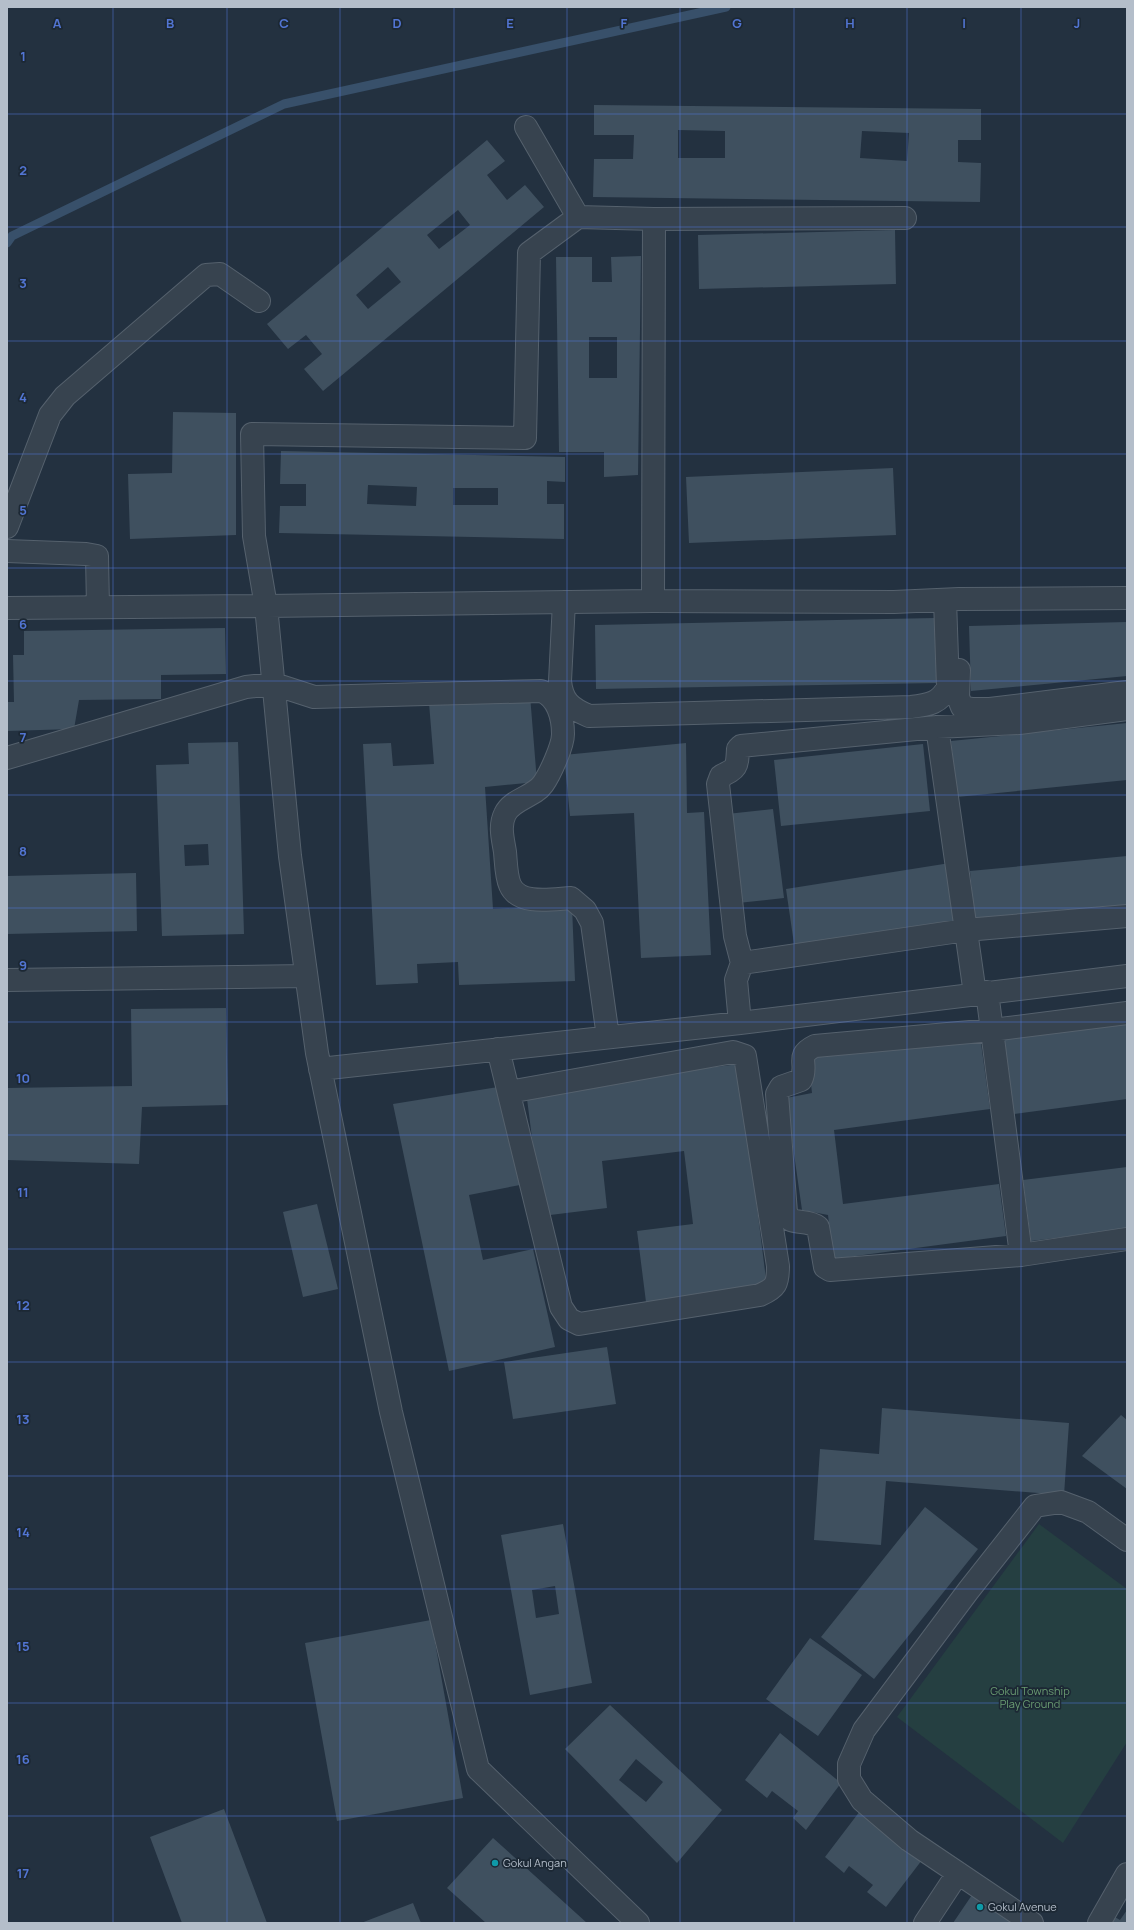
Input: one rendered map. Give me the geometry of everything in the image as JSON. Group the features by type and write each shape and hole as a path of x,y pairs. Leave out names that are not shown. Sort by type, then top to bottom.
{"street":[{"path":"526,127 578,217"},
{"path":"638,1923 478,1769 390,1412 320,1068 290,856 266,606 254,536 252,434 525,438 529,253 578,217 654,219 905,218"},
{"path":"653,601 654,219"},
{"path":"7,527 50,415 65,396 206,275 220,274 259,301"},
{"path":"7,551 86,554 97,556 98,607"},
{"path":"7,608 653,601 894,602 952,599 1127,598"},
{"path":"564,602 560,681 561,692 563,698 576,710 589,716 912,708 926,705 937,701 944,695 948,687 952,599"},
{"path":"952,599 958,697 962,707 972,710 990,710 1127,692"},
{"path":"7,758 246,687 274,684 314,697 541,691 547,693 554,699 558,708 563,735 560,749 543,785 512,805 505,813 501,829 510,886 517,894 527,899 571,898 585,910 592,923 608,1037"},
{"path":"740,1023 736,980 742,963 735,936 718,784 721,776 730,773 737,766 738,749 741,746 937,727 1019,723 1127,709"},
{"path":"937,727 966,930 981,993 992,1030 1021,1255"},
{"path":"742,963 966,930 1127,916"},
{"path":"7,980 306,976"},
{"path":"320,1068 740,1023 1127,976"},
{"path":"1127,1013 992,1030 815,1046 806,1050 802,1057 804,1074 801,1080 781,1087 777,1094 786,1213 791,1220 799,1223 812,1223 818,1227 825,1267 830,1270 1021,1255 1127,1239"},
{"path":"498,1049 561,1307 569,1319 579,1324 760,1295 772,1290 778,1280 778,1266 746,1056 733,1052 509,1092"},
{"path":"1032,1923 909,1840 862,1800 849,1778 849,1764 864,1730 968,1591 1035,1506 1061,1502 1088,1512 1127,1540"},
{"path":"925,1923 958,1873"},
{"path":"1099,1923 1127,1874"}],"green space":[{"name":"Gokul Township Play Ground","path":"1039,1524 1127,1589 1127,1742 1063,1843 897,1717"}],"building":[{"path":"594,105 981,109 981,140 958,140 958,162 981,163 980,202 593,197 594,159 633,159 634,135 594,135","holes":["678,130 725,131 725,158 678,158","862,131 909,133 907,161 860,158"]},
{"path":"487,140 505,161 487,175 507,200 525,185 544,207 323,391 304,369 322,354 306,335 288,349 267,324","holes":["458,210 470,225 439,249 427,235","388,267 401,282 368,309 356,295"]},
{"path":"895,230 896,284 699,289 698,235"},
{"path":"641,256 638,475 604,477 604,452 559,452 556,257 592,257 592,282 612,282 611,257","holes":["589,337 617,337 617,378 589,378"]},
{"path":"173,412 236,413 236,535 130,539 128,474 172,473"},
{"path":"281,451 565,457 565,482 547,481 547,504 564,504 564,539 279,533 280,506 306,506 306,484 280,484","holes":["368,485 417,487 416,506 367,504","453,488 498,488 498,505 453,505"]},
{"path":"893,468 896,535 689,543 686,477"},
{"path":"935,618 937,683 596,689 595,625"},
{"path":"1127,622 1127,676 971,691 969,626"},
{"path":"225,628 226,674 161,675 161,699 79,700 74,729 7,731 7,702 14,702 13,655 24,655 24,631"},
{"path":"530,695 537,782 485,787 493,909 572,906 575,981 459,985 458,962 417,964 418,983 376,985 363,744 391,743 393,766 434,764 429,703"},
{"path":"1127,723 1127,780 957,797 951,741"},
{"path":"238,742 244,934 162,936 156,765 189,764 188,743","holes":["208,844 209,865 185,866 184,845"]},
{"path":"686,743 687,813 704,812 711,955 641,958 634,813 570,816 564,755"},
{"path":"923,744 930,811 781,826 774,760"},
{"path":"773,809 784,898 738,903 727,814"},
{"path":"1127,856 1127,909 975,924 970,871"},
{"path":"950,863 958,922 794,944 786,889"},
{"path":"136,873 137,931 7,934 7,876"},
{"path":"226,1008 228,1105 142,1107 139,1164 7,1160 7,1088 132,1086 131,1009"},
{"path":"1127,1019 1127,1099 1014,1114 1004,1035"},
{"path":"980,1036 990,1109 834,1130 843,1204 999,1184 1006,1236 833,1259 828,1215 802,1210 786,1098 812,1093 808,1057"},
{"path":"739,1064 767,1287 646,1302 637,1231 693,1224 684,1151 602,1161 607,1208 542,1216 526,1091"},
{"path":"498,1087 520,1185 469,1195 483,1260 533,1249 555,1347 449,1371 393,1104"},
{"path":"1127,1167 1127,1229 1031,1241 1023,1180"},
{"path":"317,1204 338,1289 303,1297 283,1212"},
{"path":"607,1347 616,1404 513,1419 504,1362"},
{"path":"882,1408 1069,1423 1064,1495 886,1481 881,1545 814,1540 820,1449 879,1454"},
{"path":"1121,1415 1127,1420 1127,1489 1082,1456"},
{"path":"925,1507 978,1549 874,1679 821,1637"},
{"path":"563,1524 592,1683 530,1695 501,1535","holes":["555,1586 559,1614 536,1618 532,1590"]},
{"path":"431,1620 463,1798 337,1821 305,1643"},
{"path":"810,1638 862,1675 818,1736 766,1699"},
{"path":"610,1705 722,1810 677,1863 565,1749","holes":["636,1759 663,1782 646,1802 619,1780"]},
{"path":"780,1733 841,1783 806,1830 793,1818 798,1811 772,1791 767,1798 745,1780"},
{"path":"224,1809 267,1923 182,1923 150,1837"},
{"path":"860,1811 922,1860 886,1907 867,1892 873,1885 849,1866 844,1873 825,1857"},
{"name":"Gokul Angan","path":"493,1838 587,1923 486,1923 447,1888"},
{"name":"Gokul Avenue","path":"974,1892 1020,1923 953,1923"},
{"path":"413,1903 421,1923 361,1923"},
{"path":"1127,1910 1127,1923 1101,1923 1108,1913 1120,1920"}],"waterway":[{"path":"7,243 12,236 284,104 726,7"}],"place":[{"name":"Gokul Angan","path":"495,1863"},
{"name":"Gokul Avenue","path":"980,1907"}]}
